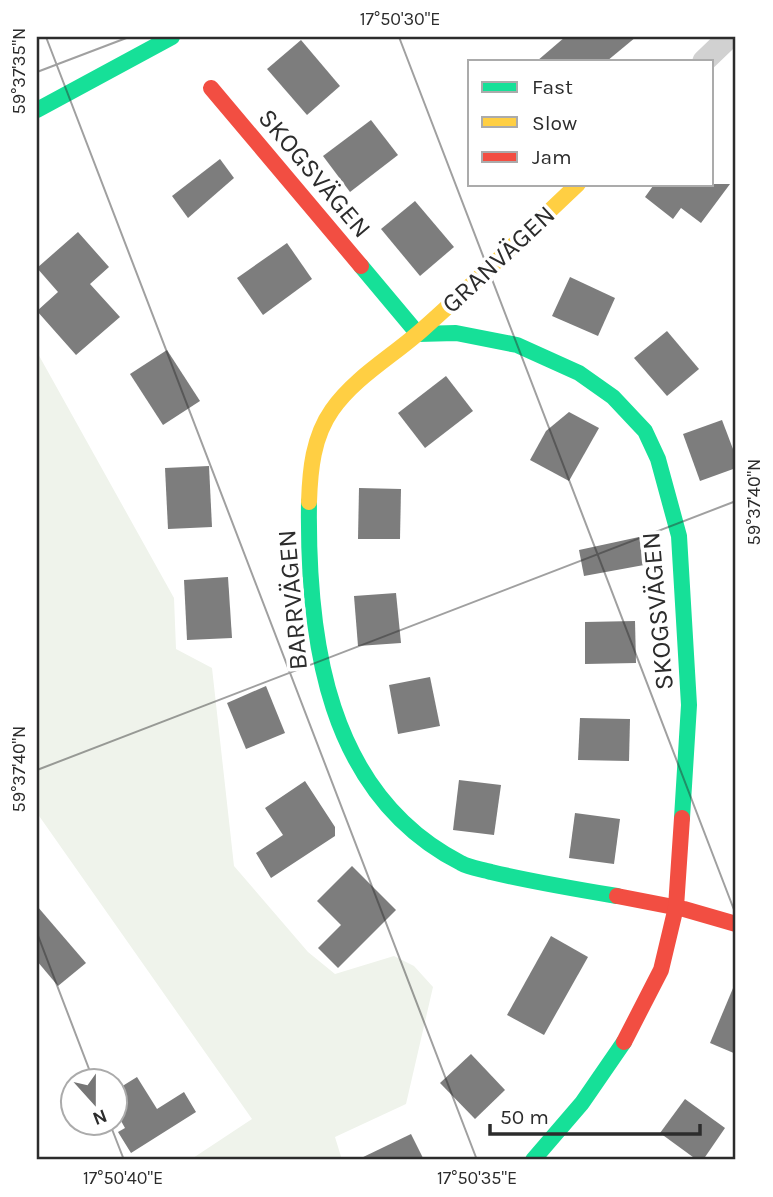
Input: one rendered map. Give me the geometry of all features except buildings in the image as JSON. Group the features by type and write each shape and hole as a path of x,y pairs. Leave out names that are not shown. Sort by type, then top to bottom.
{"street":[{"path":"37,110 172,37"},
{"path":"705,60 733,38"},
{"name":"SKOGSVÄGEN","path":"211,88 418,334 456,333 517,345 579,373 613,397 645,431 658,459 678,537 689,705 676,906 661,970 629,1035 582,1102 533,1160"},
{"name":"GRANVÄGEN","path":"418,334 576,186"},
{"name":"BARRVÄGEN","path":"418,334 337,402 323,425 315,451 309,502 309,561 318,658 335,719 361,775 397,818 431,847 463,864 528,881 676,906 736,924"}],"shaded area":[{"path":"37,352 174,598 176,649 212,668 234,866 308,952 335,974 394,956 414,966 433,987 406,1104 335,1137 342,1160 190,1160 252,1119 37,813"}],"traffic: fast":[{"path":"37,110 172,37"},
{"path":"361,266 418,334 456,333 517,345 579,373 613,397 645,431 658,459 679,536 689,705 682,818"},
{"path":"309,502 309,554 321,658 334,708 353,754 380,797 416,833 464,865 522,879 617,896"},
{"path":"533,1160 582,1103 624,1042"}],"traffic: slow":[{"path":"309,502 317,443 326,420 341,398 443,311 576,186"}],"traffic: jam":[{"path":"211,88 361,266"},
{"path":"624,1042 661,970 676,907 682,818"},
{"path":"617,896 684,909 736,924"}]}
